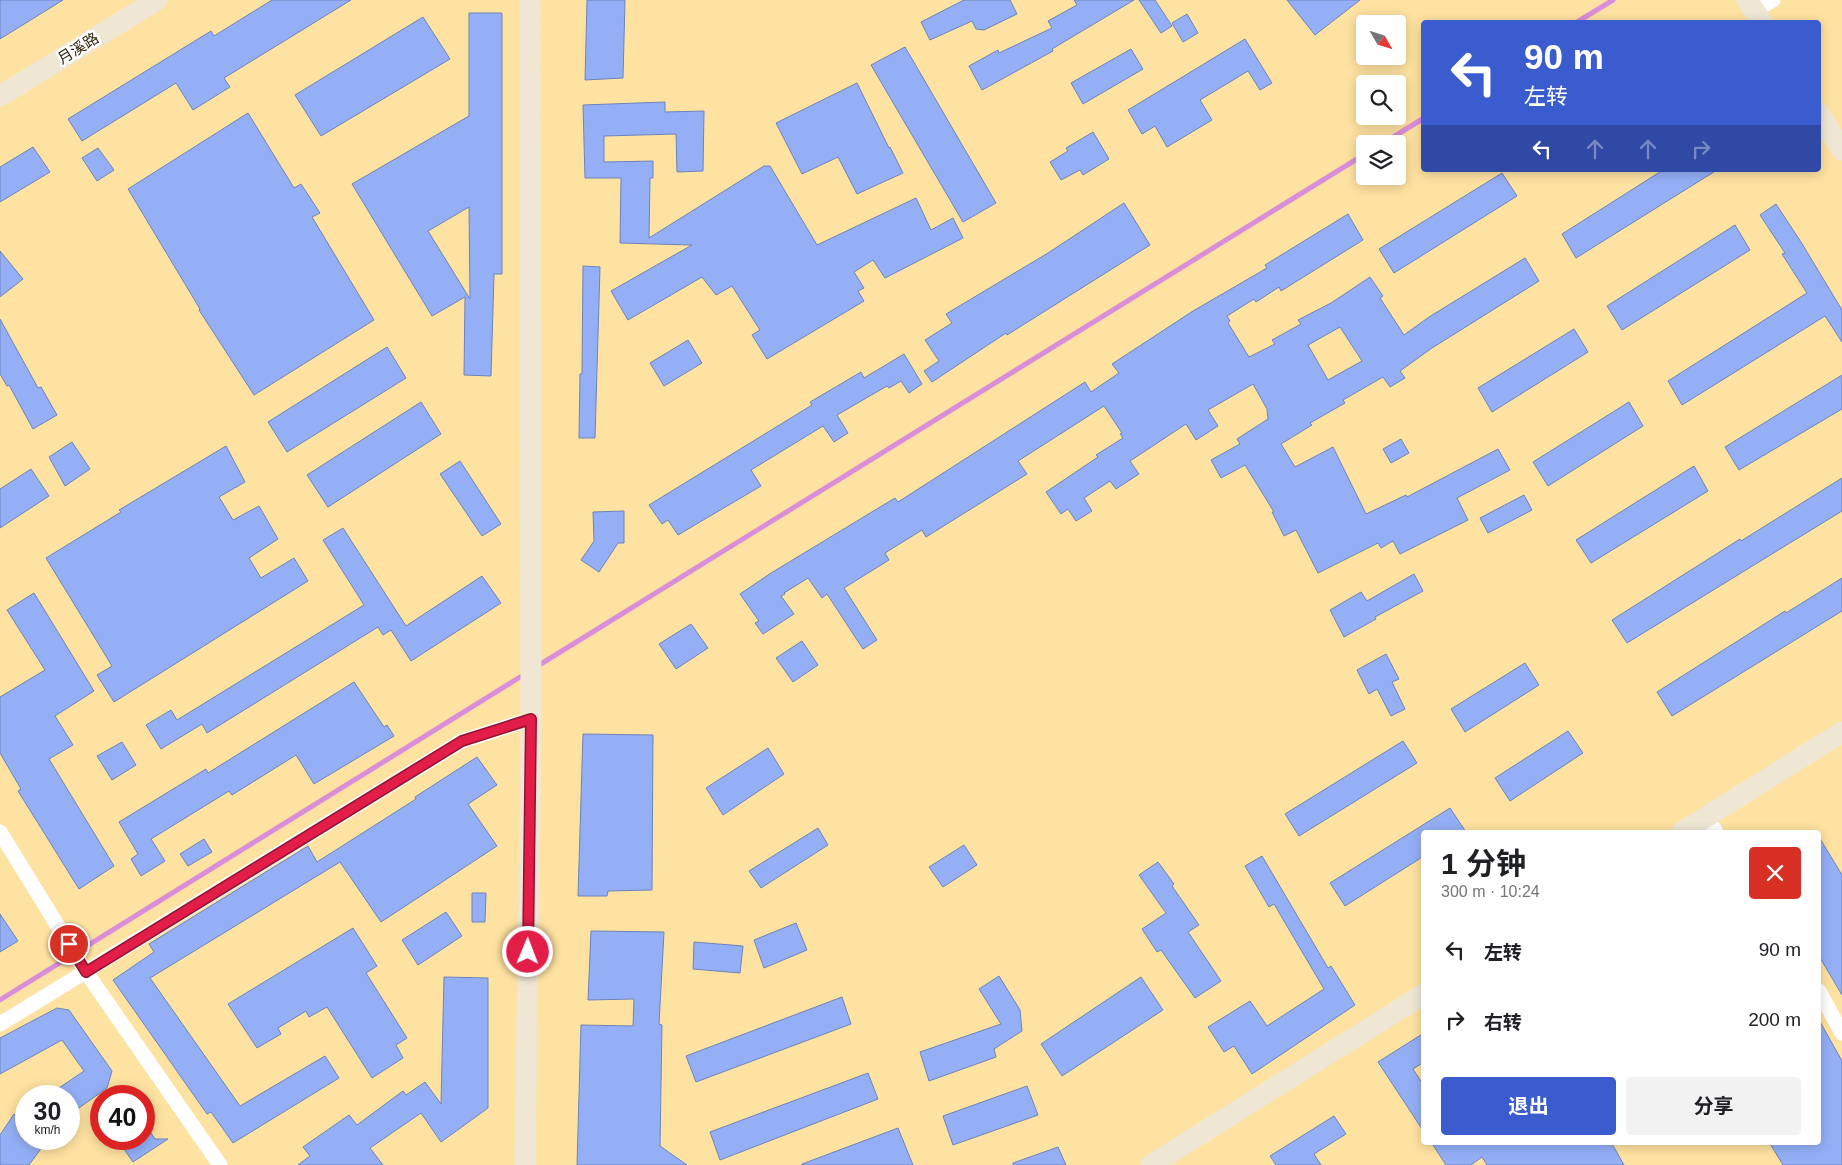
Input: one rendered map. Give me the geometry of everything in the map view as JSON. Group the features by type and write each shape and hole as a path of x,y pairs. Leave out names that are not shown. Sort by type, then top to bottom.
{"street":[{"name":"月溪路","path":"0,96 157,0"},
{"path":"524,1165 531,719 530,0"},
{"path":"1754,11 1773,0"},
{"path":"1821,116 1842,150"},
{"path":"0,1024 83,968 462,741 531,719"},
{"path":"1690,830 1711,825 1842,732"},
{"path":"0,832 83,968 220,1165"},
{"path":"1821,995 1842,1033"},
{"path":"1152,1165 1421,996"}],"building":[{"path":"0,0 63,0 0,39"},
{"path":"272,0 351,0 224,78 230,87 193,110 176,83 82,141 68,119 211,31 214,36"},
{"path":"587,0 625,0 623,78 585,80"},
{"path":"964,0 1010,0 1017,14 984,30 976,29 972,21 930,40 921,22"},
{"path":"1074,0 1134,0 1052,49 1053,51 982,90 969,66 998,50 999,53 1052,28 1048,21 1077,5"},
{"path":"1139,0 1155,0 1172,26 1161,33"},
{"path":"1287,0 1360,0 1315,35"},
{"path":"469,13 502,13 502,274 494,274 491,376 464,375 465,297 432,316 352,184 469,116","holes":["469,207 470,299 428,231"]},
{"path":"1187,14 1198,33 1183,42 1172,23"},
{"path":"423,17 450,59 321,136 295,95"},
{"path":"1245,39 1272,83 1260,90 1248,71 1200,100 1212,120 1167,147 1155,126 1142,134 1128,110"},
{"path":"905,47 996,203 963,222 871,65"},
{"path":"1131,49 1143,69 1083,104 1071,83"},
{"path":"857,83 903,173 857,194 838,157 802,174 776,123"},
{"path":"665,102 665,112 704,111 703,171 677,172 676,134 604,136 604,162 653,161 653,178 650,178 649,238 764,166 770,166 817,245 916,198 931,230 953,218 963,238 885,278 873,260 854,272 864,288 858,291 864,301 767,359 752,335 760,330 732,286 716,295 702,277 628,320 611,291 692,245 620,243 621,178 585,178 583,105"},
{"path":"248,113 294,188 301,184 320,213 312,217 374,320 254,395 199,310 128,189"},
{"path":"1093,132 1109,159 1083,175 1080,170 1061,180 1050,162 1068,151 1066,148"},
{"path":"33,147 50,172 0,202 0,167"},
{"path":"98,148 114,170 97,181 82,158"},
{"path":"1660,172 1714,172 1576,258 1562,234"},
{"path":"1502,173 1517,196 1394,273 1379,249"},
{"path":"1124,203 1150,245 1007,335 1006,333 932,382 924,371 939,361 925,340 952,323 946,314 1048,253"},
{"path":"1776,204 1842,310 1842,342 1825,316 1682,405 1668,381 1807,293 1782,254 1785,253 1760,215"},
{"path":"1348,214 1363,240 1281,291 1279,287 1256,302 1254,299 1227,316 1230,321 1228,323 1249,357 1275,344 1272,340 1301,324 1298,320 1331,303 1370,277 1383,296 1380,298 1404,335 1429,317 1525,258 1539,281 1432,348 1400,371 1405,378 1390,387 1383,377 1343,400 1345,403 1310,423 1312,425 1281,444 1295,467 1333,447 1366,514 1406,495 1407,497 1498,449 1510,470 1457,498 1468,520 1400,554 1393,541 1381,548 1378,543 1318,573 1296,530 1284,536 1272,512 1274,512 1245,465 1221,478 1211,460 1240,444 1237,439 1268,419 1267,409 1253,384 1208,410 1218,426 1196,440 1186,424 1130,461 1139,474 1116,489 1110,481 1084,498 1092,511 1076,521 1068,509 1061,514 1046,492 1098,457 1096,455 1123,438 1120,434 1122,433 1104,406 1018,461 1027,474 926,537 922,530 885,553 889,560 844,588 877,640 863,649 827,594 822,598 808,578 781,596 794,614 763,634 755,623 759,621 740,594 771,573 895,498 898,502 1085,382 1091,392 1119,373 1112,364 1193,311 1267,268 1265,265","holes":["1340,327 1362,361 1328,380 1308,345"]},
{"path":"1735,225 1750,250 1622,330 1607,306"},
{"path":"0,251 23,279 0,297"},
{"path":"583,266 600,267 595,438 579,438 580,374 582,374"},
{"path":"0,319 38,388 41,387 57,415 33,429 9,385 7,386 0,374"},
{"path":"1574,329 1588,352 1492,412 1478,388"},
{"path":"688,340 702,363 664,386 650,363"},
{"path":"387,347 406,378 287,452 268,422"},
{"path":"904,354 922,384 909,393 901,381 889,388 887,386 837,415 848,433 834,442 823,426 751,470 761,486 678,535 668,520 662,524 649,505 812,405 810,402 861,372 864,378"},
{"path":"1842,375 1842,409 1739,470 1725,447"},
{"path":"421,402 441,434 328,507 307,475"},
{"path":"1629,402 1643,426 1548,486 1533,462"},
{"path":"1401,439 1409,453 1391,463 1383,449"},
{"path":"72,442 90,469 65,486 49,457"},
{"path":"226,446 245,482 219,497 233,520 259,506 278,539 249,558 261,578 294,558 308,581 114,702 97,675 112,666 46,558 121,512 119,510"},
{"path":"460,461 501,524 482,536 440,474"},
{"path":"1694,466 1708,491 1591,563 1576,540"},
{"path":"31,469 49,496 0,528 0,489"},
{"path":"1842,478 1842,511 1627,643 1612,620 1740,539 1741,541"},
{"path":"1524,495 1532,510 1488,533 1480,518"},
{"path":"624,511 624,543 618,543 599,572 581,560 594,541 593,512"},
{"path":"343,528 406,626 482,576 501,603 411,661 391,630 383,635 378,627 207,733 202,724 161,749 146,725 171,710 177,720 364,605 323,540"},
{"path":"1414,574 1423,591 1375,617 1376,619 1344,637 1330,610 1361,592 1367,601"},
{"path":"1842,578 1842,611 1672,716 1657,692 1785,611 1786,613"},
{"path":"34,593 94,691 55,716 73,745 49,759 114,866 79,889 18,791 21,789 0,753 0,697 45,670 7,610"},
{"path":"691,624 708,648 676,669 659,644"},
{"path":"802,641 818,665 793,682 776,658"},
{"path":"1386,654 1399,679 1392,682 1405,709 1391,716 1377,689 1369,694 1357,670"},
{"path":"1525,663 1539,685 1465,732 1451,709"},
{"path":"354,682 384,727 387,725 394,736 314,784 296,755 232,795 229,791 151,839 165,861 141,876 131,859 138,854 119,822 206,769 208,773"},
{"path":"1568,731 1583,753 1510,801 1495,778"},
{"path":"583,734 653,735 652,890 608,891 607,896 578,896"},
{"path":"1403,741 1417,763 1299,836 1285,814"},
{"path":"122,742 136,765 112,780 97,756"},
{"path":"768,748 784,774 723,815 706,788"},
{"path":"477,757 497,785 468,804 497,846 381,922 340,862 150,978 240,1106 325,1056 339,1078 233,1143 211,1112 207,1114 113,980 154,952 149,944 308,846 317,862 416,799 415,797"},
{"path":"1450,808 1465,830 1421,830 1421,858 1345,906 1330,883"},
{"path":"818,828 828,845 761,888 749,871"},
{"path":"204,839 212,852 188,866 180,854"},
{"path":"1821,840 1842,875 1842,995 1821,959"},
{"path":"964,845 977,865 943,887 929,867"},
{"path":"1262,856 1328,968 1331,966 1355,1005 1252,1074 1234,1046 1224,1052 1208,1027 1250,1001 1267,1026 1324,989 1274,904 1269,907 1245,866"},
{"path":"1158,862 1199,925 1188,932 1221,981 1195,998 1161,950 1157,952 1142,929 1166,913 1139,875"},
{"path":"472,893 486,893 485,922 472,922"},
{"path":"446,912 462,936 418,965 402,940"},
{"path":"0,914 18,941 0,952"},
{"path":"796,923 807,950 764,968 754,940"},
{"path":"353,928 377,966 366,973 407,1038 396,1045 403,1058 372,1078 327,1007 309,1017 306,1011 278,1028 281,1034 257,1048 228,1004"},
{"path":"591,931 664,932 659,1024 662,1025 660,1146 687,1165 577,1165 581,1025 633,1026 634,999 588,1000"},
{"path":"694,942 743,946 740,973 693,969"},
{"path":"999,976 1020,1010 1022,1031 994,1049 996,1057 929,1081 920,1052 1001,1024 979,989"},
{"path":"444,977 488,978 488,1108 441,1142 421,1113 370,1148 383,1165 298,1165 310,1156 303,1147 349,1115 357,1125 403,1091 406,1095 425,1082 441,1104"},
{"path":"1141,977 1163,1010 1062,1076 1041,1044"},
{"path":"842,997 851,1024 696,1082 686,1056"},
{"path":"57,1008 69,1010 112,1071 108,1085 90,1085 90,1100 80,1107 80,1085 63,1085 84,1071 62,1040 0,1074 0,1038"},
{"path":"1821,1024 1842,1061 1842,1165 1783,1165 1771,1145 1821,1145"},
{"path":"1421,1035 1421,1064 1413,1069 1421,1081 1421,1127 1378,1062"},
{"path":"868,1073 878,1099 720,1160 710,1132"},
{"path":"1027,1086 1038,1115 953,1145 943,1116"},
{"path":"14,1114 15,1150 40,1150 29,1165 0,1165 0,1135"},
{"path":"1334,1116 1346,1134 1314,1154 1321,1165 1276,1165 1270,1156"},
{"path":"898,1128 913,1165 802,1165 802,1164"},
{"path":"155,1139 168,1139 155,1148"},
{"path":"1433,1145 1613,1145 1624,1165 1487,1165 1482,1157 1471,1165 1446,1165"},
{"path":"1058,1147 1066,1165 1013,1165 1013,1163"},
{"path":"125,1150 151,1150 133,1162"}],"waterway":[{"path":"1580,20 1613,0"},
{"path":"1397,135 1421,120"},
{"path":"536,667 1356,160"},
{"path":"0,1000 525,674"}],"route":[{"path":"69,944 86,972 462,741 531,719 528,952"}]}
